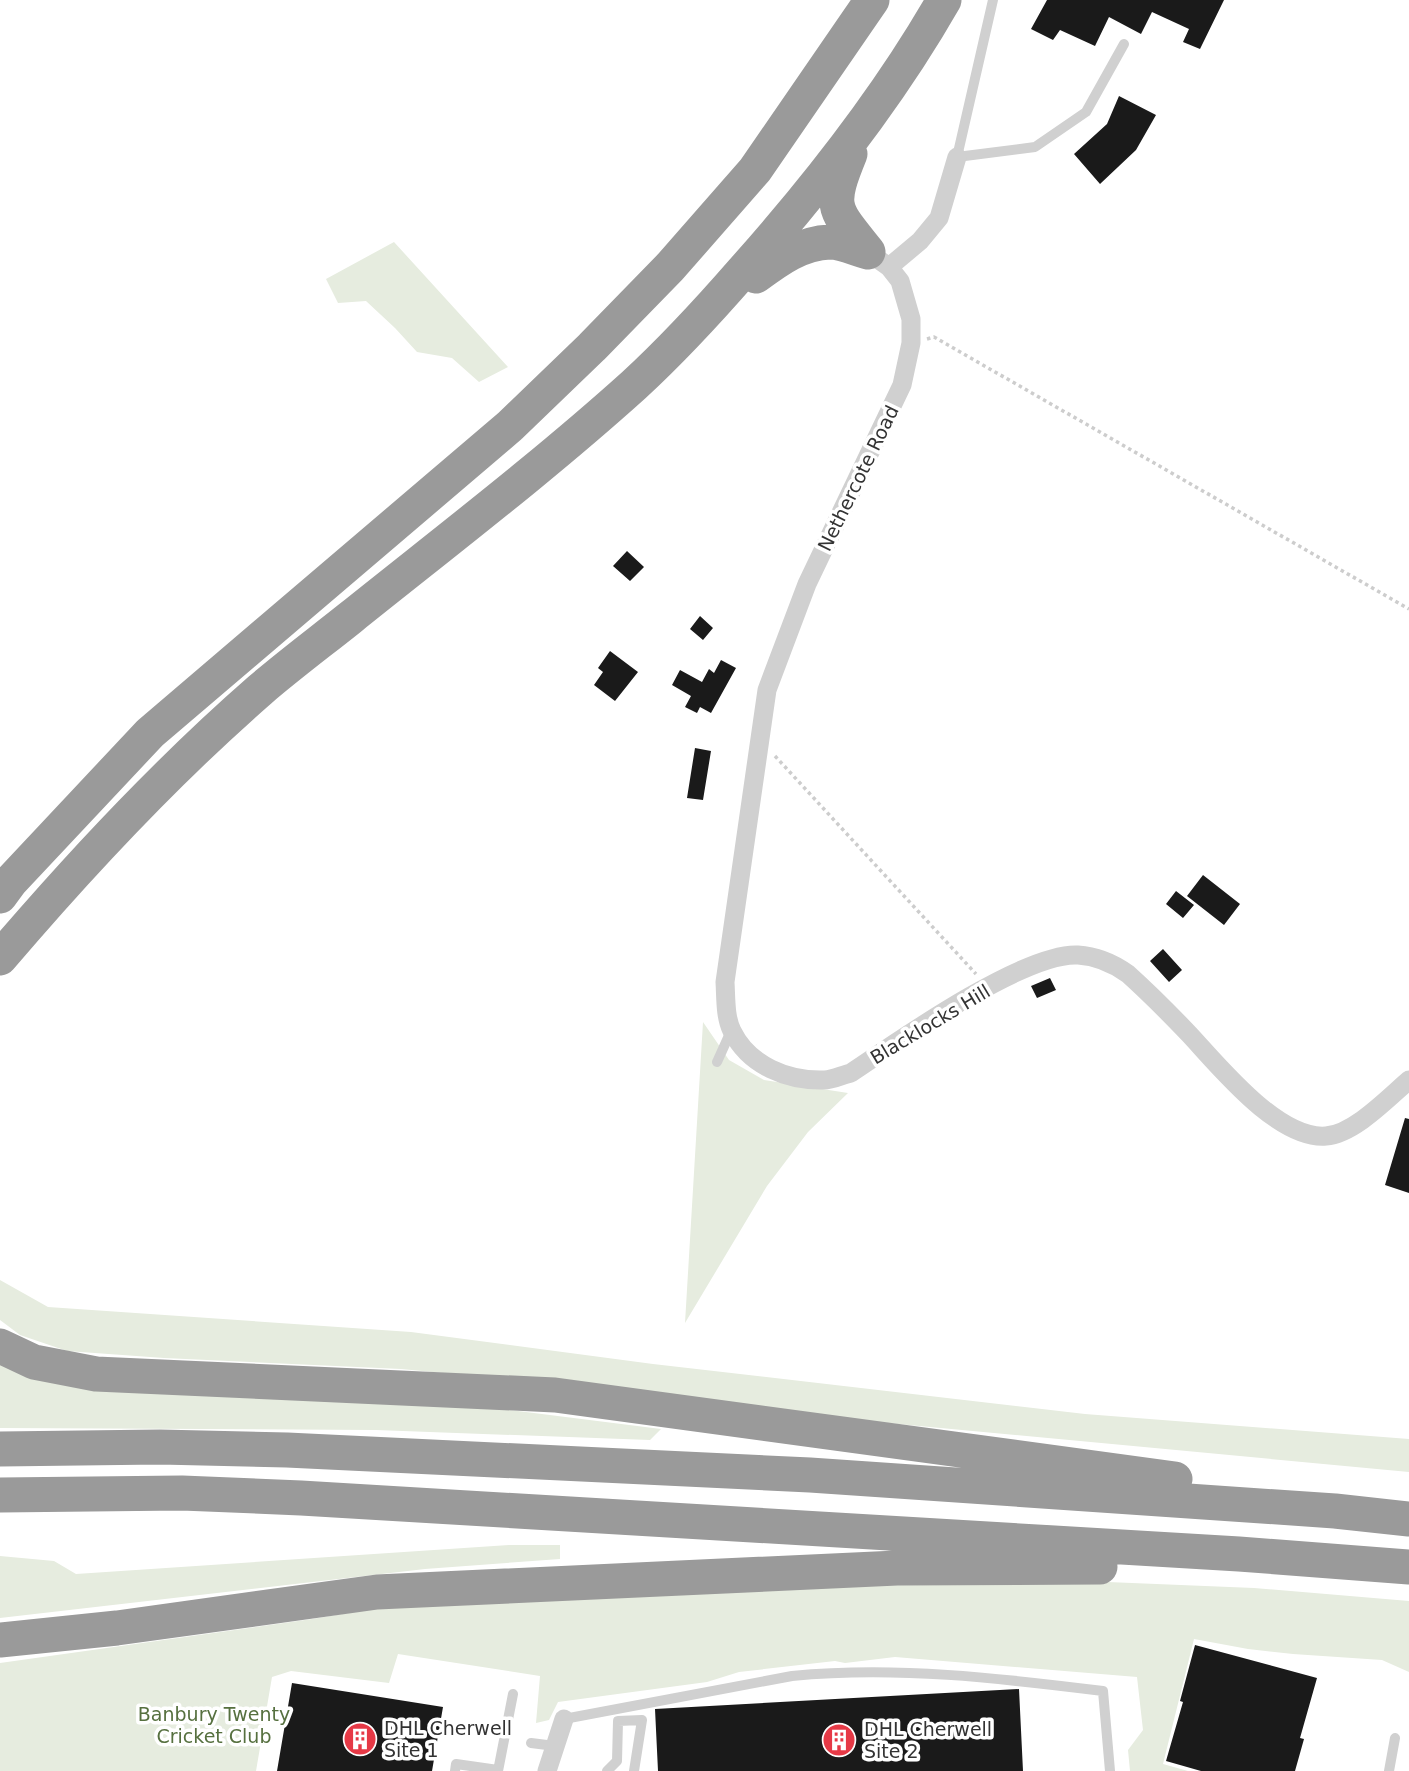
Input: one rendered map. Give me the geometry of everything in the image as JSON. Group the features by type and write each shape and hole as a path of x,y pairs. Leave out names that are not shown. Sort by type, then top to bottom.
{"highway":[{"path":"0,896 150,733 510,426 601,338 678,258 755,170 872,0"},
{"path":"0,958 89,856 180,763 262,689 537,467 635,383 705,313 792,217 863,125 920,43 944,0"},
{"path":"863,125 837,186 836,207 843,221 878,260"},
{"path":"705,313 784,256 804,246 832,242 878,260"},
{"path":"0,1346 34,1362 96,1374 555,1395 1158,1476 1335,1511"},
{"path":"0,1449 160,1447 810,1475 1335,1511 1409,1519"},
{"path":"0,1495 182,1493 302,1498 1239,1554 1409,1567"},
{"path":"0,1640 117,1628 377,1592 897,1568 1148,1567 1239,1554"}],"street":[{"path":"878,260 920,241 939,218 957,157"},
{"name":"Nethercote Road","path":"768,688 807,584 902,385 911,343 911,319 900,281 878,260"},
{"name":"Blacklocks Hill","path":"768,688 725,982 726,1005 732,1031 762,1065 776,1073 798,1078 827,1080 851,1073 985,989 1049,960 1077,955 1116,966 1128,974 1252,1100 1282,1122 1308,1133 1325,1136 1346,1131 1409,1080"},
{"path":"547,1771 564,1718"}],"lane":[{"path":"993,0 957,157 1035,147 1086,112 1124,44"},
{"path":"717,1062 732,1031"},
{"path":"564,1718 792,1676 823,1673 899,1671 1028,1682 1102,1691 1110,1771"},
{"path":"455,1771 456,1764 498,1770 513,1694"},
{"path":"607,1771 617,1760 618,1721 642,1720 634,1771"},
{"path":"1389,1771 1395,1738"},
{"path":"531,1743 555,1746"}],"path":[{"path":"911,343 934,337 1409,609"},
{"path":"757,751 778,757 981,979 985,989"}],"green space":[{"path":"394,242 508,367 479,382 452,358 417,352 366,301 338,303 326,279"},
{"path":"703,1022 729,1060 764,1080 848,1093 808,1132 767,1186 685,1323"},
{"path":"0,1280 48,1307 411,1332 653,1364 1085,1414 1409,1439 1409,1472 760,1411 570,1385 401,1369 67,1351 20,1335 0,1320"},
{"path":"0,1360 431,1400 661,1429 650,1440 376,1430 0,1428"},
{"path":"509,1545 560,1545 560,1559 425,1569 0,1618 0,1556 54,1561 76,1574"},
{"name":"Banbury Twenty Cricket Club","path":"1012,1578 1254,1588 1409,1601 1409,1672 1382,1660 1248,1649 1194,1639 1163,1764 1188,1771 1130,1771 1128,1750 1143,1730 1137,1677 895,1657 845,1663 835,1661 739,1672 707,1682 558,1702 549,1720 536,1723 540,1676 398,1654 389,1683 291,1671 272,1677 256,1771 0,1771 0,1663 397,1605"}],"building":[{"path":"1047,0 1224,0 1200,49 1183,42 1189,29 1152,12 1141,34 1109,17 1095,46 1060,30 1053,40 1031,29"},
{"path":"1119,96 1156,115 1136,150 1100,184 1074,154 1107,124"},
{"path":"627,551 644,567 630,581 613,566"},
{"path":"700,616 713,628 703,640 690,629"},
{"path":"610,651 638,672 615,701 594,685 603,672 598,668"},
{"path":"721,660 736,668 711,713 700,707 697,713 685,707 691,696 672,685 680,670 702,682 709,669 714,673"},
{"path":"695,748 711,751 703,800 687,798"},
{"path":"1203,875 1240,904 1224,925 1187,896"},
{"path":"1176,891 1194,905 1183,918 1166,904"},
{"path":"1163,949 1182,970 1169,982 1150,961"},
{"path":"1050,978 1056,990 1037,998 1031,986"},
{"path":"1405,1118 1409,1119 1409,1193 1385,1185"},
{"path":"1195,1645 1317,1678 1300,1738 1304,1739 1295,1771 1201,1771 1166,1761 1183,1702 1180,1701"},
{"name":"DHL Cherwell Site 1","path":"292,1683 443,1707 432,1771 277,1771"},
{"name":"DHL Cherwell Site 2","path":"1019,1689 1023,1771 658,1771 655,1709"}],"place":[{"name":"DHL Cherwell Site 1","path":"360,1739"},
{"name":"DHL Cherwell Site 2","path":"839,1740"}]}
